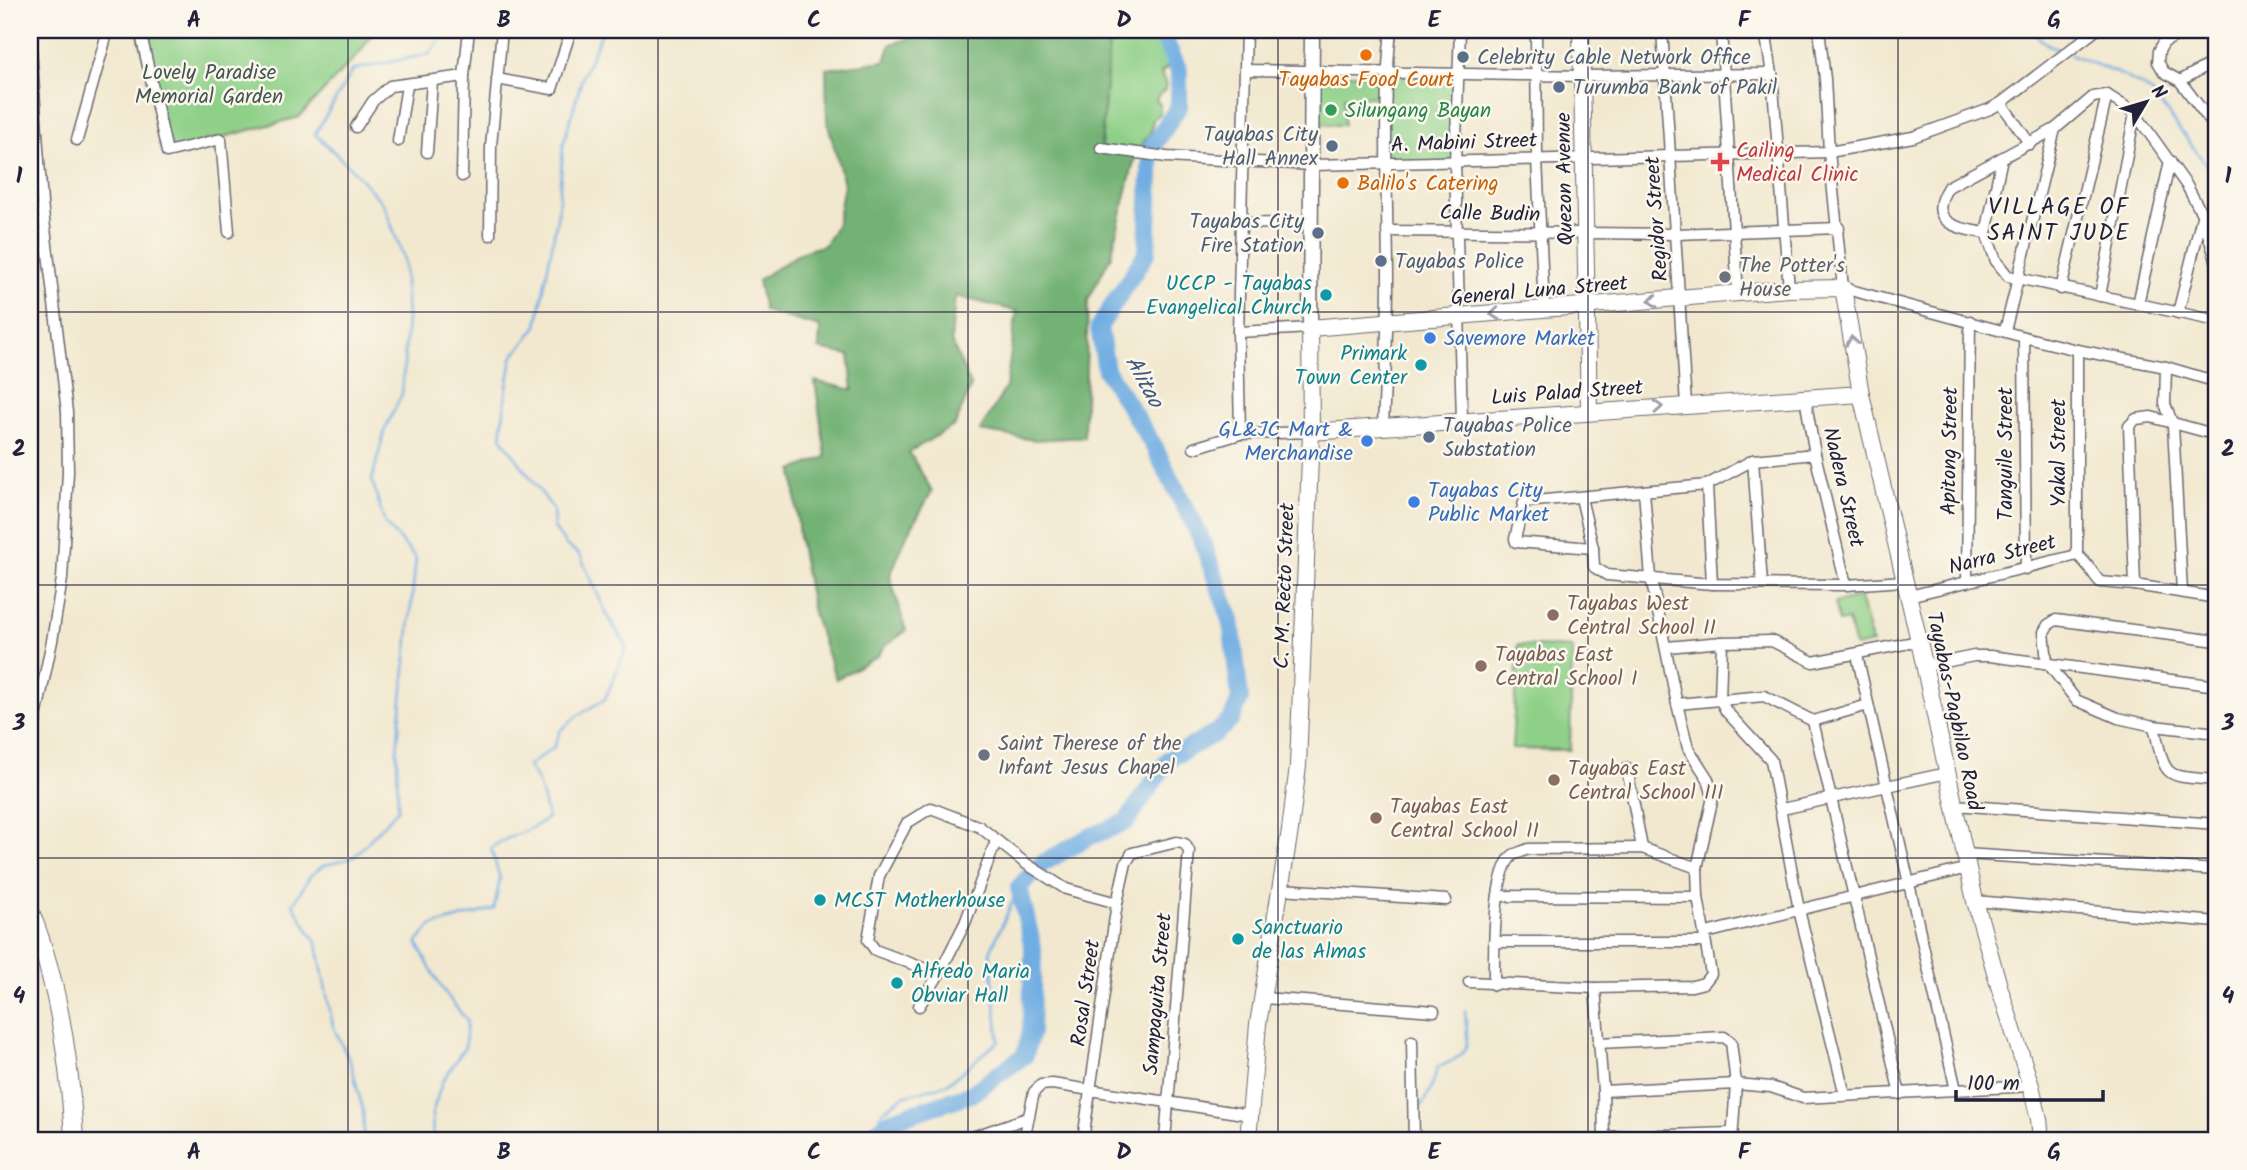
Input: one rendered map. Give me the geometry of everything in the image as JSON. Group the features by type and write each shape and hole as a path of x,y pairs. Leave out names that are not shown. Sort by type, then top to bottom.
{"main road":[{"name":"Quezon Avenue","path":"1581,30 1590,411"},
{"name":"General Luna Street","path":"1310,328 1459,318 1789,289 1843,288"},
{"name":"Tayabas-Pagbilao Road","path":"1843,288 1861,394 1925,666 1975,901 2031,1086 2041,1140"},
{"name":"C. M. Recto Street","path":"1248,1140 1258,1024 1298,766 1311,432 1310,328"},
{"name":"Luis Palad Street","path":"1311,432 1861,394"},
{"path":"30,912 43,944 63,1031 74,1140"}],"street":[{"path":"77,140 108,30"},
{"path":"140,30 167,152 222,139 229,232"},
{"path":"461,176 464,76 469,30"},
{"path":"490,235 491,146 502,30"},
{"path":"497,79 552,89 571,30"},
{"path":"1240,434 1238,332 1246,30"},
{"name":"C. M. Recto Street","path":"1310,328 1312,30"},
{"path":"1383,427 1387,323 1386,73 1391,30"},
{"path":"1460,30 1455,163 1462,421"},
{"path":"1536,30 1537,159 1544,309"},
{"name":"Regidor Street","path":"1662,30 1686,405"},
{"path":"1721,30 1738,293"},
{"path":"1765,30 1772,74 1789,289"},
{"path":"1819,30 1843,288 2077,351 2165,367 2217,382"},
{"name":"A. Mabini Street","path":"1101,148 1167,158 1312,165 1829,152 1913,137 2001,103 2096,30"},
{"path":"2158,30 2164,42"},
{"path":"2189,30 2164,42 2159,51 2158,62 2164,72 2180,81 2217,130"},
{"path":"30,35 42,204 67,412 68,472 62,579 30,746"},
{"path":"2180,81 2217,60"},
{"path":"1245,70 1583,76 1772,74"},
{"path":"356,127 373,101 390,86 464,76"},
{"path":"427,152 432,80"},
{"path":"398,141 407,85"},
{"path":"2061,289 2107,95"},
{"path":"1986,233 1959,229 1943,215 1940,207 1942,196 1948,187 2055,129 2093,97 2107,95 2134,113 2170,161 2202,214 2217,263"},
{"path":"2001,103 2030,144"},
{"path":"2100,296 2134,113"},
{"path":"2005,331 2055,129"},
{"path":"2002,158 1986,233 2001,269 2008,276 2217,321"},
{"path":"2138,304 2170,161"},
{"path":"2178,313 2202,214"},
{"path":"1240,223 1310,224"},
{"name":"Calle Budin","path":"1387,231 1676,234 1839,228"},
{"name":"Apitong Street","path":"1967,582 1970,321"},
{"name":"General Luna Street","path":"1238,332 1310,328"},
{"name":"Tanguile Street","path":"2024,337 2026,569"},
{"name":"Yakal Street","path":"2077,351 2077,555"},
{"path":"2165,367 2165,404 2173,425 2182,592"},
{"name":"Nadera Street","path":"1805,397 1815,454 1846,585"},
{"path":"2135,585 2129,426 2136,419 2151,417 2217,435"},
{"name":"Luis Palad Street","path":"1194,448 1240,434 1311,432"},
{"path":"1581,498 1593,548 1519,544 1515,539 1524,502 1707,485 1753,460 1815,454"},
{"path":"1753,460 1762,584"},
{"path":"1707,485 1712,584"},
{"path":"1469,982 1595,988 1692,986 1704,984 1711,974 1698,897 1697,868 1713,797 1708,779 1688,748 1677,704 1651,578 1644,491"},
{"name":"Narra Street","path":"1593,548 1594,567 1607,575 1712,584 1846,585 1906,589 1967,582 2077,555 2085,561 2100,582 2217,598"},
{"path":"2217,641 2056,620 2048,625 2044,632 2047,662 2076,700 2118,718 2154,726 2217,733"},
{"path":"1667,648 1772,640 1813,662 1919,641"},
{"path":"1722,642 1720,699 1726,711 1771,760 1799,910 1845,1095"},
{"path":"1857,655 1956,1090"},
{"path":"1925,666 1974,656 2047,662 2217,687"},
{"path":"1677,704 1764,696 1813,721 1868,705"},
{"path":"1813,721 1900,1094"},
{"path":"2154,726 2162,762 2169,772 2177,777 2217,780"},
{"path":"1627,768 1642,848"},
{"path":"1782,809 1947,773"},
{"path":"1954,805 2217,824"},
{"path":"939,974 875,950 868,940 879,876 907,823 931,808 980,827 1025,863 1066,889 1117,903"},
{"path":"919,1006 965,923 996,841"},
{"name":"Sampaguita Street","path":"1132,853 1177,842 1185,844 1189,851 1165,1140"},
{"path":"1494,985 1498,897 1504,867 1513,856 1528,849 1642,848 1697,868"},
{"name":"Rosal Street","path":"1083,1140 1117,903 1126,863 1132,853"},
{"path":"1494,942 1705,938 1799,910 1909,883 1967,861 2217,870"},
{"path":"1281,889 1446,900"},
{"path":"1498,897 1698,897"},
{"path":"1975,901 2217,922"},
{"path":"1595,988 1598,1043 1603,1091 1604,1139 1732,1137 1736,1084 1731,1042 1724,1037 1598,1043"},
{"path":"1264,998 1434,1011"},
{"path":"1412,1041 1414,1140"},
{"path":"1024,1140 1034,1092 1041,1085 1052,1084 1250,1115"},
{"path":"1603,1091 1736,1084 1771,1087 1803,1098 2031,1086"},
{"path":"967,1140 1027,1118"}],"green space":[{"name":"Lovely Paradise Memorial Garden","path":"138,30 374,30 361,51 299,117 167,152"},
{"path":"938,30 1110,30 1101,148 1136,153 1111,256 1088,300 1084,437 1034,440 980,431 1006,387 1017,311 955,296 951,341 971,386 955,425 909,452 932,491 905,539 890,576 906,631 885,646 878,656 836,679 813,613 799,538 793,470 826,457 815,381 853,390 849,355 819,349 820,327 764,311 758,280 802,252 825,245 837,224 844,184 827,120 826,69 885,61 891,44"},
{"path":"1110,30 1160,30 1164,37 1164,54 1169,62 1168,67 1161,73 1166,85 1165,90 1156,101 1160,104 1160,114 1153,119 1151,131 1136,153 1101,148"},
{"path":"1318,74 1458,74 1455,163 1385,165 1386,97 1344,97 1344,125 1318,124"},
{"path":"1860,597 1872,643 1855,647 1848,620 1839,622 1834,603"},
{"path":"1518,645 1572,648 1570,750 1512,749"}],"waterway":[{"path":"364,1140 363,1110 351,1064 333,1026 317,944 293,904 310,876 323,866 354,857 398,809 397,750 416,558 385,524 372,480 385,429 402,394 407,320 404,259 384,205 354,171 315,134 353,70 429,54 439,42 439,30"},
{"path":"433,1140 432,1114 442,1082 465,1047 467,1020 439,983 417,942 431,926 494,909 500,879 491,848 548,818 538,782 528,766 554,747 560,731 577,716 605,699 627,646 609,619 580,555 566,545 554,528 553,509 501,437 512,358 537,326 558,213 563,145 583,75 603,30"},
{"name":"Alitao","path":"865,1140 892,1120 971,1094 1025,1055 1031,1031 1033,948 1019,887 1043,863 1089,837 1126,822 1169,759 1214,734 1231,720 1240,699 1231,620 1200,536 1152,443 1106,370 1099,327 1147,252 1151,149 1179,106 1179,71 1160,30"},
{"path":"2029,30 2047,44 2064,52"},
{"path":"2070,54 2124,76 2151,91 2207,166 2217,188"},
{"path":"875,1133 882,1112 903,1096 947,1084 999,1041 990,952 1019,887"},
{"path":"1418,1111 1430,1091 1438,1067 1458,1057 1466,1046 1465,1010"},
{"path":"1418,1121 1423,1140"}],"place":[{"name":"Tayabas Food Court","path":"1366,55"},
{"name":"Celebrity Cable Network Office","path":"1463,57"},
{"name":"Turumba Bank of Pakil","path":"1559,87"},
{"name":"Silungang Bayan","path":"1331,110"},
{"name":"Tayabas City Hall Annex","path":"1332,146"},
{"name":"Cailing Medical Clinic","path":"1720,162"},
{"name":"Balilo's Catering","path":"1343,183"},
{"name":"Tayabas City Fire Station","path":"1318,233"},
{"name":"Tayabas Police","path":"1381,261"},
{"name":"The Potter's House","path":"1725,277"},
{"name":"UCCP - Tayabas Evangelical Church","path":"1326,295"},
{"name":"Savemore Market","path":"1430,338"},
{"name":"Primark Town Center","path":"1421,365"},
{"name":"Tayabas Police Substation","path":"1429,437"},
{"name":"GL&JC Mart & Merchandise","path":"1367,441"},
{"name":"Tayabas City Public Market","path":"1414,502"},
{"name":"Tayabas West Central School II","path":"1553,615"},
{"name":"Tayabas East Central School I","path":"1481,666"},
{"name":"Saint Therese of the Infant Jesus Chapel","path":"984,755"},
{"name":"Tayabas East Central School III","path":"1554,780"},
{"name":"Tayabas East Central School II","path":"1376,818"},
{"name":"MCST Motherhouse","path":"820,900"},
{"name":"Sanctuario de las Almas","path":"1238,939"},
{"name":"Alfredo Maria Obviar Hall","path":"897,983"}],"district":[{"name":"VILLAGE OF SAINT JUDE","path":"2059,219"}]}
